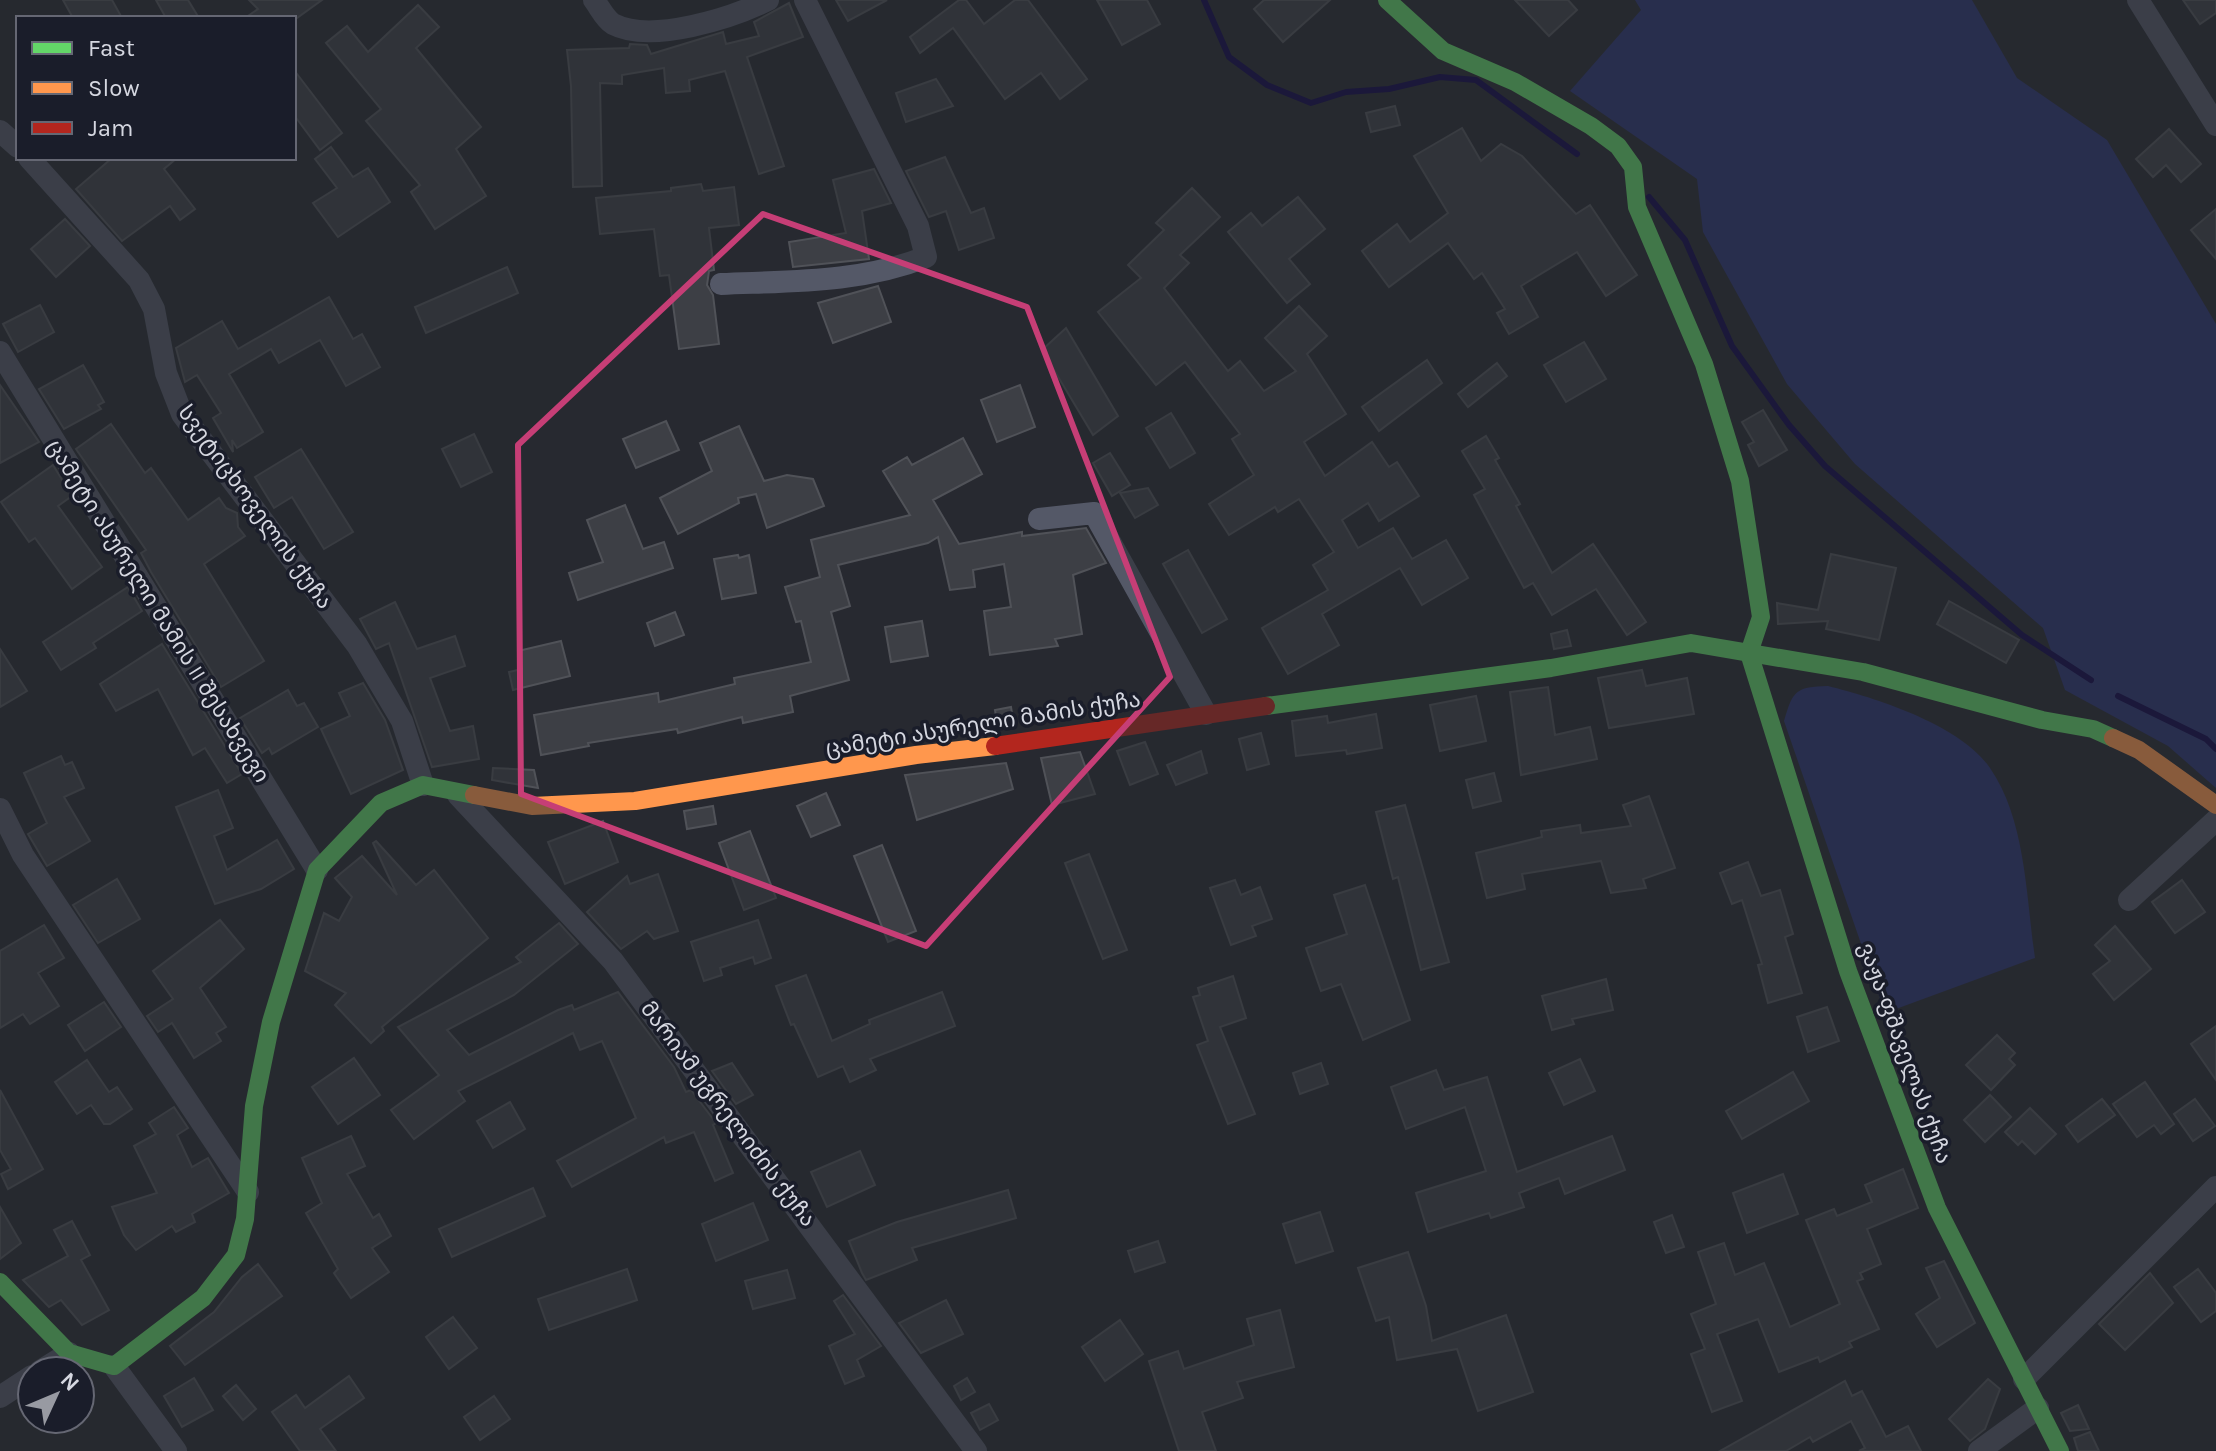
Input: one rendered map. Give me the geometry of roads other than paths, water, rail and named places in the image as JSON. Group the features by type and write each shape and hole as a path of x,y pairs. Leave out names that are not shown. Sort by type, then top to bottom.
{"street":[{"path":"594,0 610,22 633,32 685,28 768,0"},
{"path":"721,284 842,279 894,270 926,257 918,226 805,0"},
{"path":"1387,0 1443,51 1515,82 1591,126 1618,146 1633,167 1637,207 1698,349 1740,481 1761,617 1749,653"},
{"path":"2138,0 2216,125"},
{"path":"0,131 16,145"},
{"name":"სვეტიცხოველის ქუჩა","path":"31,160 139,280 154,309 166,373 182,414 357,645 402,721 423,785"},
{"name":"ცამეტი ასურელი მამის II შესახვევი","path":"0,352 317,870"},
{"path":"1039,519 1094,513 1206,714"},
{"name":"ცამეტი ასურელი მამის ქუჩა","path":"423,785 458,795 532,806 635,801 916,755 1017,744 1206,714 1551,668 1691,643 1863,672 2042,720 2093,729 2139,750 2216,805"},
{"name":"ვაჟა-ფშაველას ქუჩა","path":"1749,653 1848,971 1937,1208 2060,1451"},
{"path":"114,1366 203,1298 236,1255 248,1192 254,1106 271,1022 317,870 381,803 423,785"},
{"name":"მარიამ უგრელიძის ქუჩა","path":"458,795 613,961 976,1451"},
{"path":"0,809 23,855 248,1192"},
{"path":"2129,900 2216,820"},
{"path":"2024,1379 2216,1187"},
{"path":"0,1282 69,1353 114,1366 176,1451"},
{"path":"1979,1451 2038,1408"}],"waterway":[{"path":"1204,0 1229,57 1267,85 1311,103 1346,92 1389,89 1440,77 1476,80 1577,154"},
{"path":"1649,197 1685,240 1732,346 1789,425 1825,466 2022,635 2091,680"},
{"path":"2118,696 2206,739 2216,749"}]}
